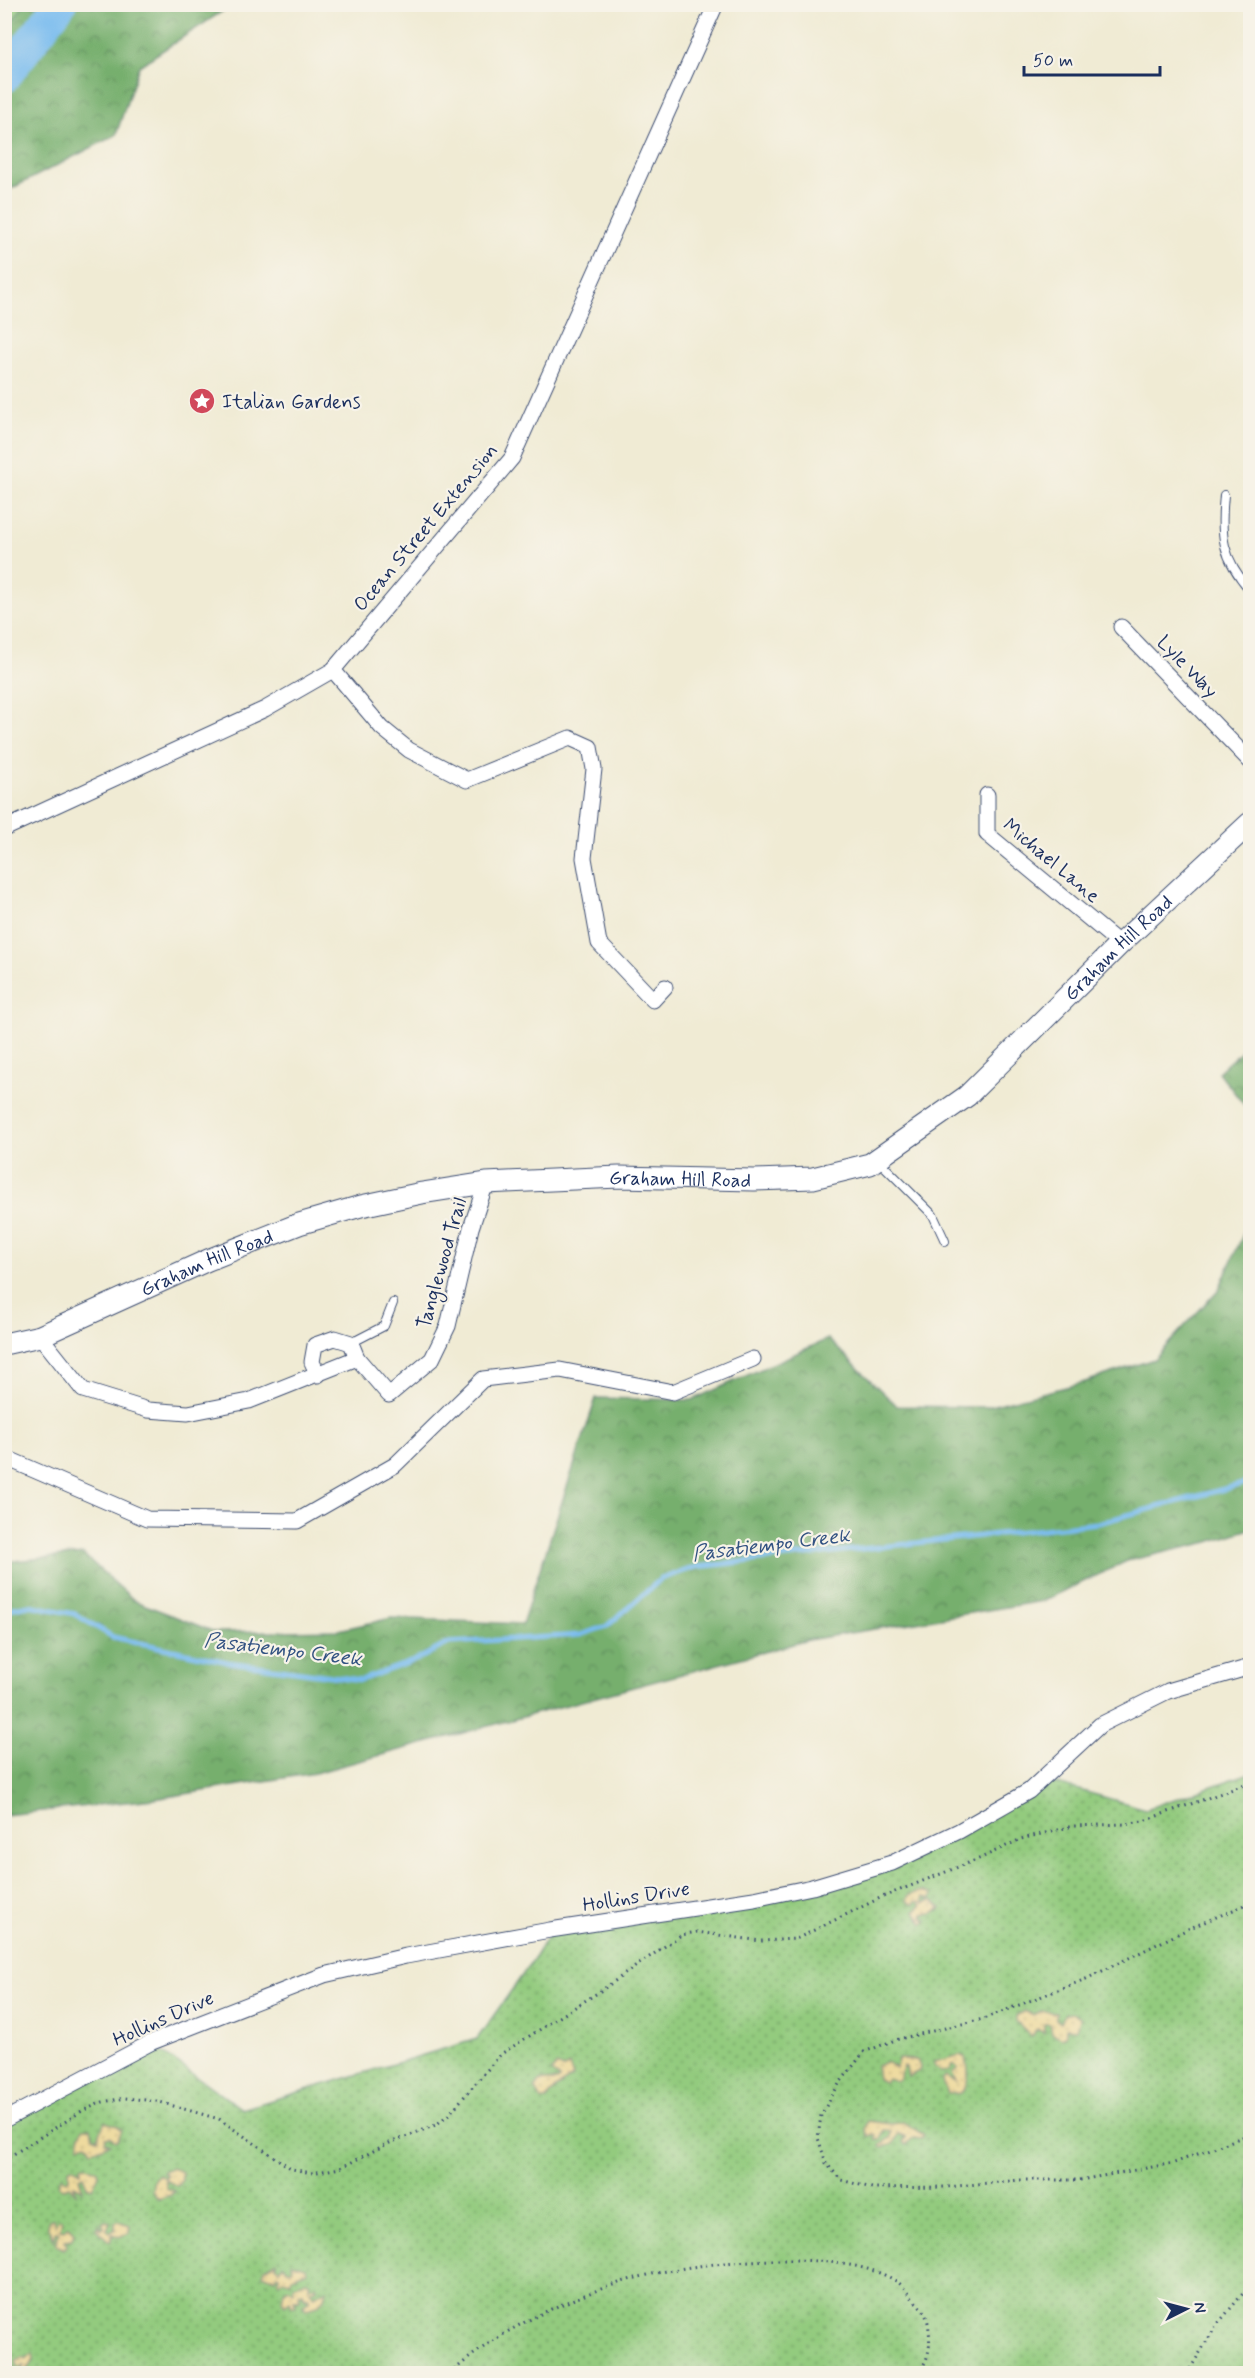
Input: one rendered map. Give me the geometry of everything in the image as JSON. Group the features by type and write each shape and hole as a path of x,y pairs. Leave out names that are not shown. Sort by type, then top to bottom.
{"main road":[{"name":"Graham Hill Road","path":"4,1344 40,1336 208,1260 299,1224 360,1206 486,1183 619,1177 754,1180 813,1178 870,1164 967,1096 1120,944 1251,824"}],"street":[{"name":"Ocean Street Extension","path":"4,829 265,709 333,670 512,458 716,4"},
{"name":"Lyle Way","path":"1120,627 1251,761"},
{"path":"333,670 382,728 400,743 467,780 570,738 590,747 594,770 584,858 599,943 653,1000 665,987"},
{"name":"Michael Lane","path":"987,795 987,834 1120,944"},
{"name":"Tanglewood Trail","path":"357,1358 389,1395 432,1359 448,1326 471,1228 486,1183"},
{"path":"40,1336 83,1390 148,1410 188,1413 249,1401 318,1375 357,1358 351,1343 335,1338 315,1345 312,1362 318,1375"},
{"path":"4,1456 147,1519 297,1521 394,1465 483,1379 560,1370 673,1392 753,1359"},
{"name":"Hollins Drive","path":"4,2120 152,2042 324,1975 406,1956 539,1932 754,1899 812,1887 892,1863 968,1826 1029,1791 1100,1725 1168,1691 1251,1667"}],"lane":[{"path":"1224,495 1221,526 1223,543 1228,558 1251,590"},
{"path":"877,1159 933,1215 945,1241"},
{"path":"351,1343 384,1326 393,1303"}],"path":[{"path":"4,2160 82,2111 103,2102 125,2098 156,2101 219,2118 292,2169 311,2173 340,2168 387,2144 436,2125 450,2113 501,2054 599,1992 681,1935 697,1932 760,1941 796,1939 880,1898 981,1858 1028,1836 1073,1826 1143,1821 1251,1783"},
{"path":"1251,1903 1190,1928 1086,1979 983,2019 895,2040 864,2052 839,2084 821,2115 818,2138 826,2163 841,2180 872,2188 947,2187 1020,2180 1090,2179 1174,2163 1251,2133"},
{"path":"450,2373 496,2338 620,2283 658,2271 782,2260 857,2266 899,2283 926,2314 930,2334 928,2355 916,2373"},
{"path":"1187,2373 1216,2326 1251,2285"}],"green space":[{"path":"4,5 232,5 139,66 116,135 5,192"},
{"path":"4,5 24,5 5,32"},
{"path":"1250,1043 1250,1112 1218,1072"},
{"path":"1250,1219 1250,1529 1209,1542 1127,1561 1043,1601 808,1640 315,1773 154,1799 5,1815 5,1562 83,1554 135,1601 215,1632 339,1630 391,1618 522,1624 596,1398 692,1400 828,1339 897,1406 986,1407 1082,1383 1154,1359 1219,1289"},
{"path":"1250,1773 1250,2373 5,2374 5,2124 152,2045 242,2109 477,2039 533,1960 553,1927 708,1912 900,1861 1040,1779 1146,1809"}],"sand":[{"path":"921,1891 931,1893 932,1896 930,1899 923,1897 923,1903 933,1900 941,1908 933,1913 923,1914 923,1918 927,1920 923,1924 915,1911 921,1906 920,1902 915,1902 914,1905 907,1901 908,1896"},
{"path":"1024,2011 1034,2015 1041,2011 1056,2012 1056,2019 1061,2023 1065,2014 1074,2013 1081,2018 1076,2029 1066,2028 1066,2036 1062,2038 1052,2033 1050,2024 1044,2024 1044,2033 1037,2029 1032,2037 1016,2021 1016,2016"},
{"path":"960,2055 966,2058 968,2072 966,2084 961,2093 947,2094 942,2080 946,2076 956,2081 952,2073 958,2068 952,2064 949,2070 941,2072 934,2067 934,2062"},
{"path":"898,2059 917,2060 919,2071 908,2077 906,2067 903,2066 901,2077 897,2081 888,2078 884,2082 878,2079 876,2066 886,2062 896,2068"},
{"path":"557,2065 563,2069 569,2065 573,2077 555,2088 547,2100 541,2100 534,2088 541,2081 560,2079 551,2072"},
{"path":"868,2121 892,2124 903,2122 924,2135 921,2139 913,2138 906,2145 903,2142 906,2137 898,2134 893,2144 882,2148 880,2146 890,2137 891,2131 884,2130 880,2139 875,2139 876,2134 868,2136 865,2128"},
{"path":"105,2122 118,2126 122,2130 118,2140 115,2141 110,2136 106,2137 105,2142 110,2144 92,2151 87,2143 79,2145 83,2128 91,2128 93,2136 98,2138"},
{"path":"86,2165 98,2171 99,2175 92,2188 87,2186 83,2176 79,2178 83,2190 74,2185 76,2193 69,2186 62,2189 58,2185 61,2177 66,2180 69,2178 69,2169 72,2167 81,2172 81,2166"},
{"path":"172,2167 182,2172 182,2180 177,2186 166,2180 166,2188 174,2191 171,2195 158,2199 152,2190 154,2179 159,2174 165,2178 167,2175 163,2172"},
{"path":"53,2219 55,2225 58,2219 62,2220 60,2229 64,2230 68,2226 74,2233 72,2239 65,2240 67,2246 64,2249 56,2245 59,2232 55,2231 54,2240 47,2225 49,2220"},
{"path":"118,2221 130,2225 129,2233 119,2237 113,2234 110,2242 96,2229 99,2225 100,2229 104,2227 102,2223 110,2222 107,2230 109,2232 115,2230 115,2223"},
{"path":"276,2262 280,2270 283,2264 288,2269 293,2269 292,2263 306,2267 307,2271 292,2277 290,2282 283,2280 280,2283 278,2281 280,2276 277,2275 275,2279 263,2274 265,2268"},
{"path":"305,2280 310,2282 309,2287 316,2285 317,2288 310,2291 314,2296 327,2289 323,2301 306,2309 303,2306 309,2300 308,2297 305,2299 303,2293 299,2294 300,2300 294,2300 296,2306 292,2306 290,2301 285,2305 282,2301 284,2291 289,2289 293,2292 293,2286"},
{"path":"33,2353 34,2359 25,2373 5,2373 10,2365 21,2372 24,2366 19,2367 16,2362 22,2357 26,2359"}],"waterway":[{"path":"4,77 60,4"},
{"name":"Pasatiempo Creek","path":"4,1610 29,1605 75,1614 113,1637 228,1662 361,1680 416,1660 449,1643 580,1635 607,1626 661,1579 696,1567 1098,1523 1250,1482"}],"place":[{"name":"Italian Gardens","path":"202,401"}]}
